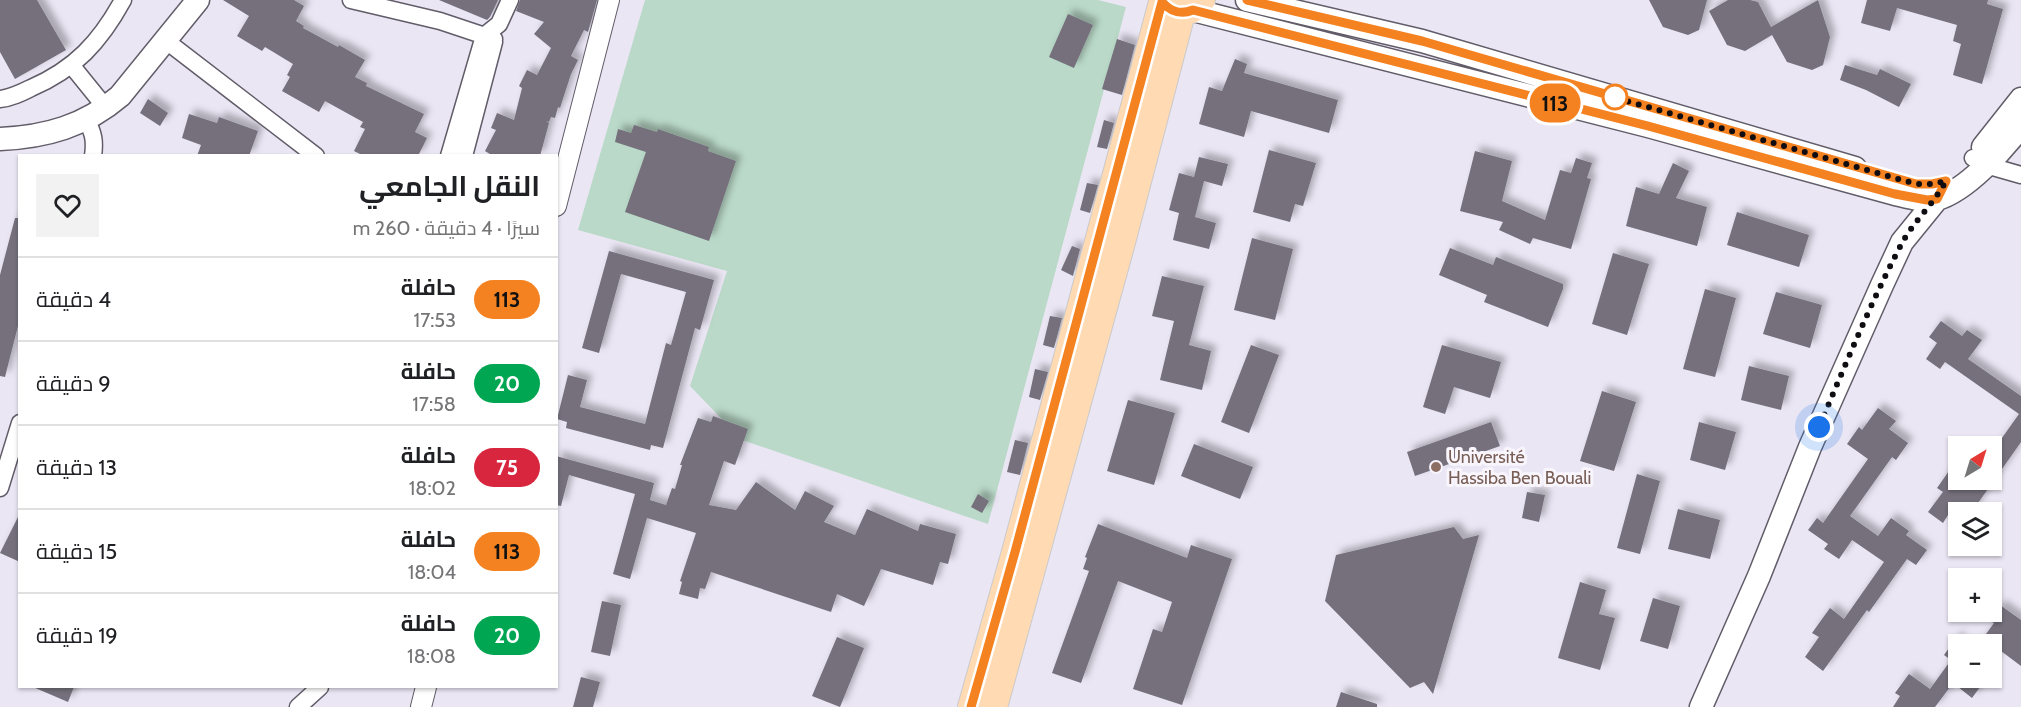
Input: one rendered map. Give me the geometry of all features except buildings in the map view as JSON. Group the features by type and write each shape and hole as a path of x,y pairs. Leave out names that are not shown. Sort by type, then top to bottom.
{"main road":[{"path":"0,139 42,135 63,129 86,120 106,108 120,96 198,0"},
{"path":"1247,0 1422,41 1916,184 1932,184 1942,190 1954,192 1979,161 2021,99"},
{"path":"1180,5 1648,126 1895,194 1927,200 1942,190"},
{"path":"971,707 1015,552 1180,5"},
{"path":"994,707 1118,257 1180,5"},
{"path":"1979,161 2021,126"},
{"path":"1701,707 1759,576 1810,447 1902,242 1942,190"}],"street":[{"path":"0,99 8,98 45,82 72,66 104,32 123,0"},
{"path":"351,0 491,35"},
{"path":"450,154 491,35 503,17 510,0"},
{"path":"558,198 609,0"},
{"path":"464,154 491,35"},
{"path":"165,40 313,154"},
{"path":"72,66 106,108"},
{"path":"86,120 93,131 95,142 93,154"},
{"path":"1979,161 2021,175"},
{"path":"0,488 14,457 18,434"},
{"path":"298,707 319,688"},
{"path":"421,707 426,688"}],"green space":[{"path":"645,0 1098,0 1126,7 988,524 742,440 690,386 727,271 578,230"}],"bus line":[{"name":"113","path":"971,707 1015,552 1162,2 1174,12 1182,13 1193,10 1648,126 1895,194 1927,200 1937,199 1946,181 1916,184 1422,41 1247,0"}],"place":[{"name":"Université Hassiba Ben Bouali","path":"1436,467"}],"route":[{"path":"1615,97 1606,95 1916,184 1946,181 1937,199 1902,242 1819,427"}]}
